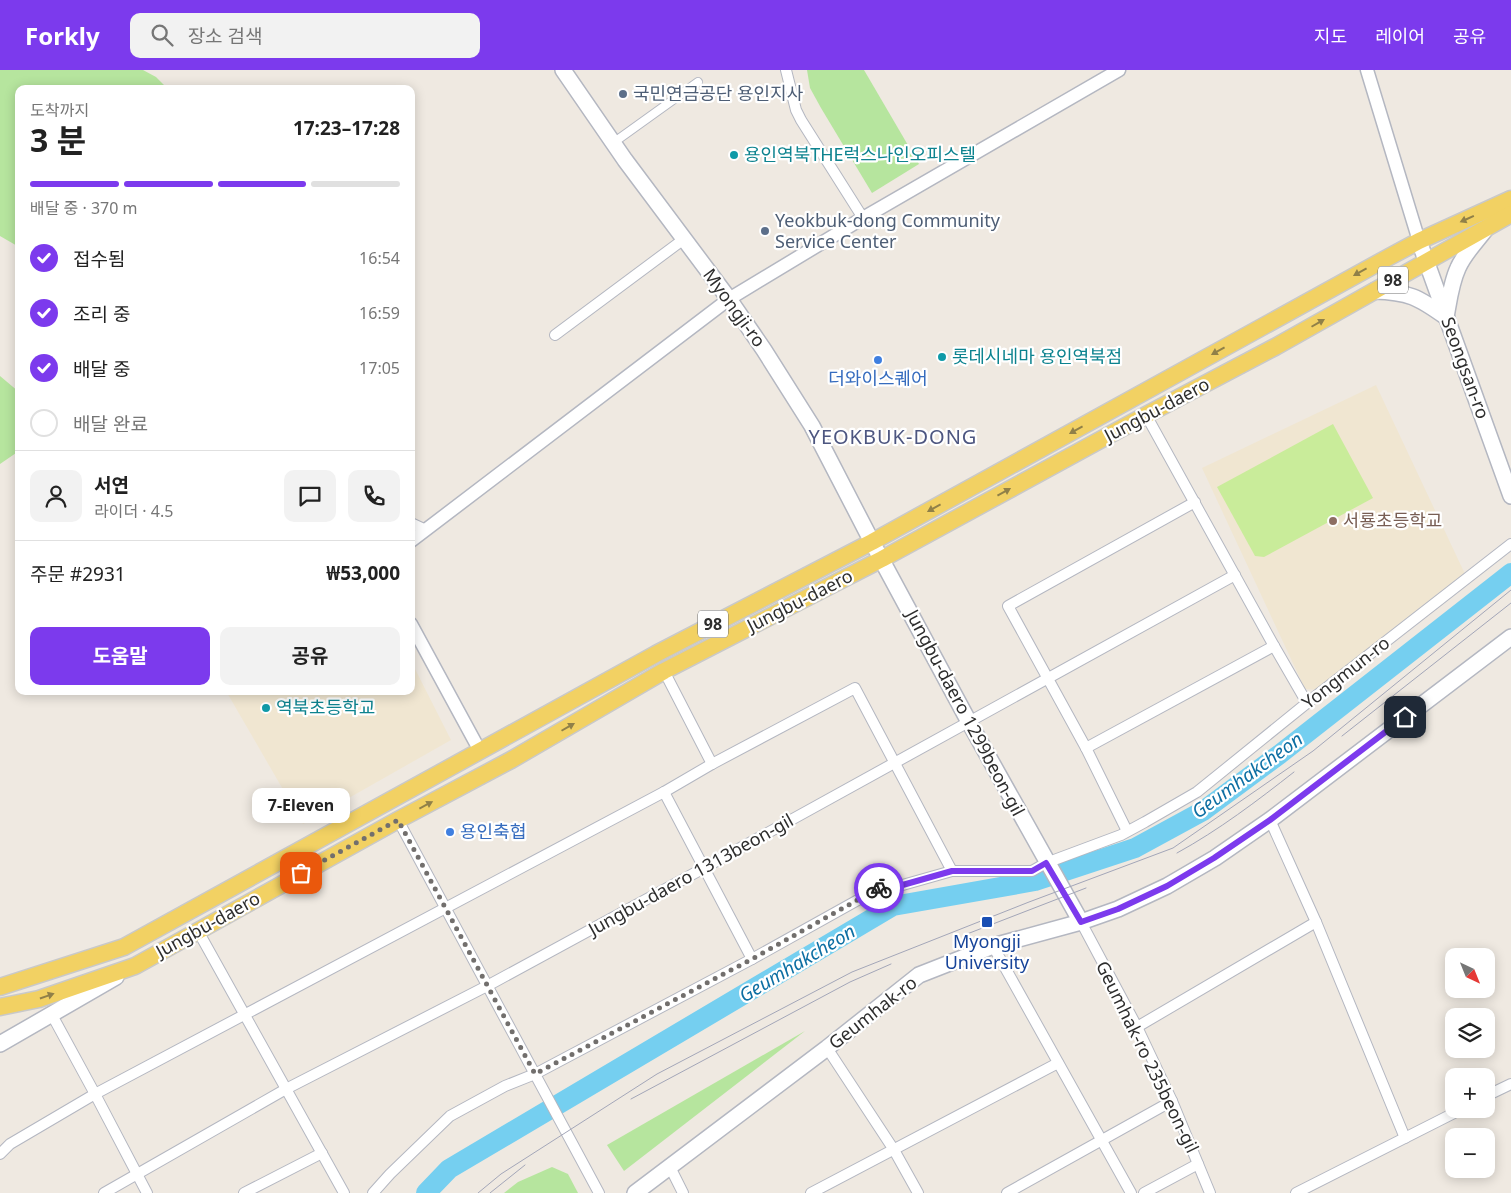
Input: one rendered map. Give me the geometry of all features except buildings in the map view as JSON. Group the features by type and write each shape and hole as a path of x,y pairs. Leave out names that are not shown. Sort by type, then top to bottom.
{"main road":[{"name":"Myongji-ro","path":"563,70 613,143 729,299 764,350 812,426 882,559"},
{"name":"Jungbu-daero","path":"0,986 124,947 656,654 872,542 1419,241 1511,199"},
{"name":"Jungbu-daero","path":"0,1007 39,999 135,966 398,820 511,760 664,671 882,559 1146,415 1276,347 1511,214"},
{"path":"1374,291 1394,292 1411,296 1429,305 1446,317 1458,268 1466,253 1485,230"},
{"name":"Seongsan-ro","path":"1419,241 1511,496"},
{"name":"Jungbu-daero 1299beon-gil","path":"882,559 1077,916"},
{"name":"Geumhak-ro","path":"635,1193 827,1048 919,975 1077,916 1118,909 1167,886 1214,858 1270,820 1511,637"},
{"path":"0,1044 135,966"}],"street":[{"path":"786,70 796,110 801,120 863,218"},
{"path":"415,538 729,299 863,218 1119,70"},
{"path":"1367,70 1419,241"},
{"path":"613,143 698,82"},
{"path":"555,335 684,239"},
{"path":"1146,415 1307,703"},
{"path":"1128,831 1086,748 1008,606 1195,502"},
{"path":"415,525 426,530"},
{"name":"Yongmun-ro","path":"373,1193 450,1116 506,1086 535,1074 752,959 883,886 899,886 952,871 1032,871 1121,835 1197,792 1307,703 1511,544"},
{"name":"Jungbu-daero 1313beon-gil","path":"104,1193 286,1089 487,986 1235,575"},
{"path":"415,631 480,751"},
{"path":"1086,748 1274,646"},
{"path":"664,671 712,764"},
{"path":"0,1154 10,1144 95,1094 664,792 712,764 855,688 952,871"},
{"path":"664,792 752,959"},
{"path":"398,820 599,1193"},
{"path":"1270,820 1316,922 1405,1138"},
{"name":"Geumhak-ro 235beon-gil","path":"1077,916 1137,1027 1172,1101 1210,1193"},
{"path":"1137,1027 1316,922"},
{"path":"198,931 344,1193"},
{"path":"993,946 1130,1193"},
{"path":"52,1015 147,1193"},
{"path":"827,1048 894,1150 918,1193"},
{"path":"811,1193 1058,1063"},
{"path":"1495,1092 1511,1084"},
{"path":"1008,1193 1172,1101"},
{"path":"1296,1193 1445,1118"},
{"path":"244,1193 322,1153"},
{"path":"1144,1193 1198,1164"},
{"path":"670,1168 684,1193"}],"shaded area":[{"name":"서룡초등학교","path":"1376,385 1465,574 1319,690 1305,689 1202,468"},
{"path":"415,669 451,740 303,824 228,695 415,695"}],"green space":[{"path":"0,70 143,70 156,77 164,85 15,85 15,245 0,236"},
{"path":"807,70 864,70 919,164 872,193 810,88"},
{"path":"0,376 15,389 15,454 0,464"},
{"path":"1333,424 1373,498 1264,557 1255,556 1217,487"},
{"path":"805,1031 624,1171 607,1145"},
{"path":"552,1167 568,1174 578,1193 504,1193 518,1182"}],"waterway":[{"name":"Geumhakcheon","path":"426,1193 449,1169 893,906 1035,881 1135,848 1203,811 1280,754 1511,573"}],"tram line":[{"path":"478,1193 501,1174 657,1074 852,972 1029,902 1173,848 1313,751 1511,590"},
{"path":"1342,736 1511,603"},
{"path":"1177,853 1223,825 1294,772"},
{"path":"967,934 1086,888"},
{"path":"631,1099 850,982 891,964"},
{"path":"490,1193 525,1165"}],"way so far":[{"path":"301,873 398,820 535,1074 752,959 879,888"}],"place":[{"name":"국민연금공단 용인지사","path":"623,94"},
{"name":"용인역북THE럭스나인오피스텔","path":"734,155"},
{"name":"Yeokbuk-dong Community Service Center","path":"765,231"},
{"name":"롯데시네마 용인역북점","path":"942,357"},
{"name":"더와이스퀘어","path":"878,360"},
{"name":"서룡초등학교","path":"1333,521"},
{"name":"역북초등학교","path":"266,708"},
{"name":"용인축협","path":"450,832"},
{"name":"7-Eleven","path":"301,873"},
{"name":"Myongji University","path":"987,922"}],"district":[{"name":"YEOKBUK-DONG","path":"893,437"}],"route":[{"path":"879,888 883,886 899,886 952,871 1032,871 1046,863 1081,922 1118,909 1167,886 1214,858 1270,820 1405,717"}]}
